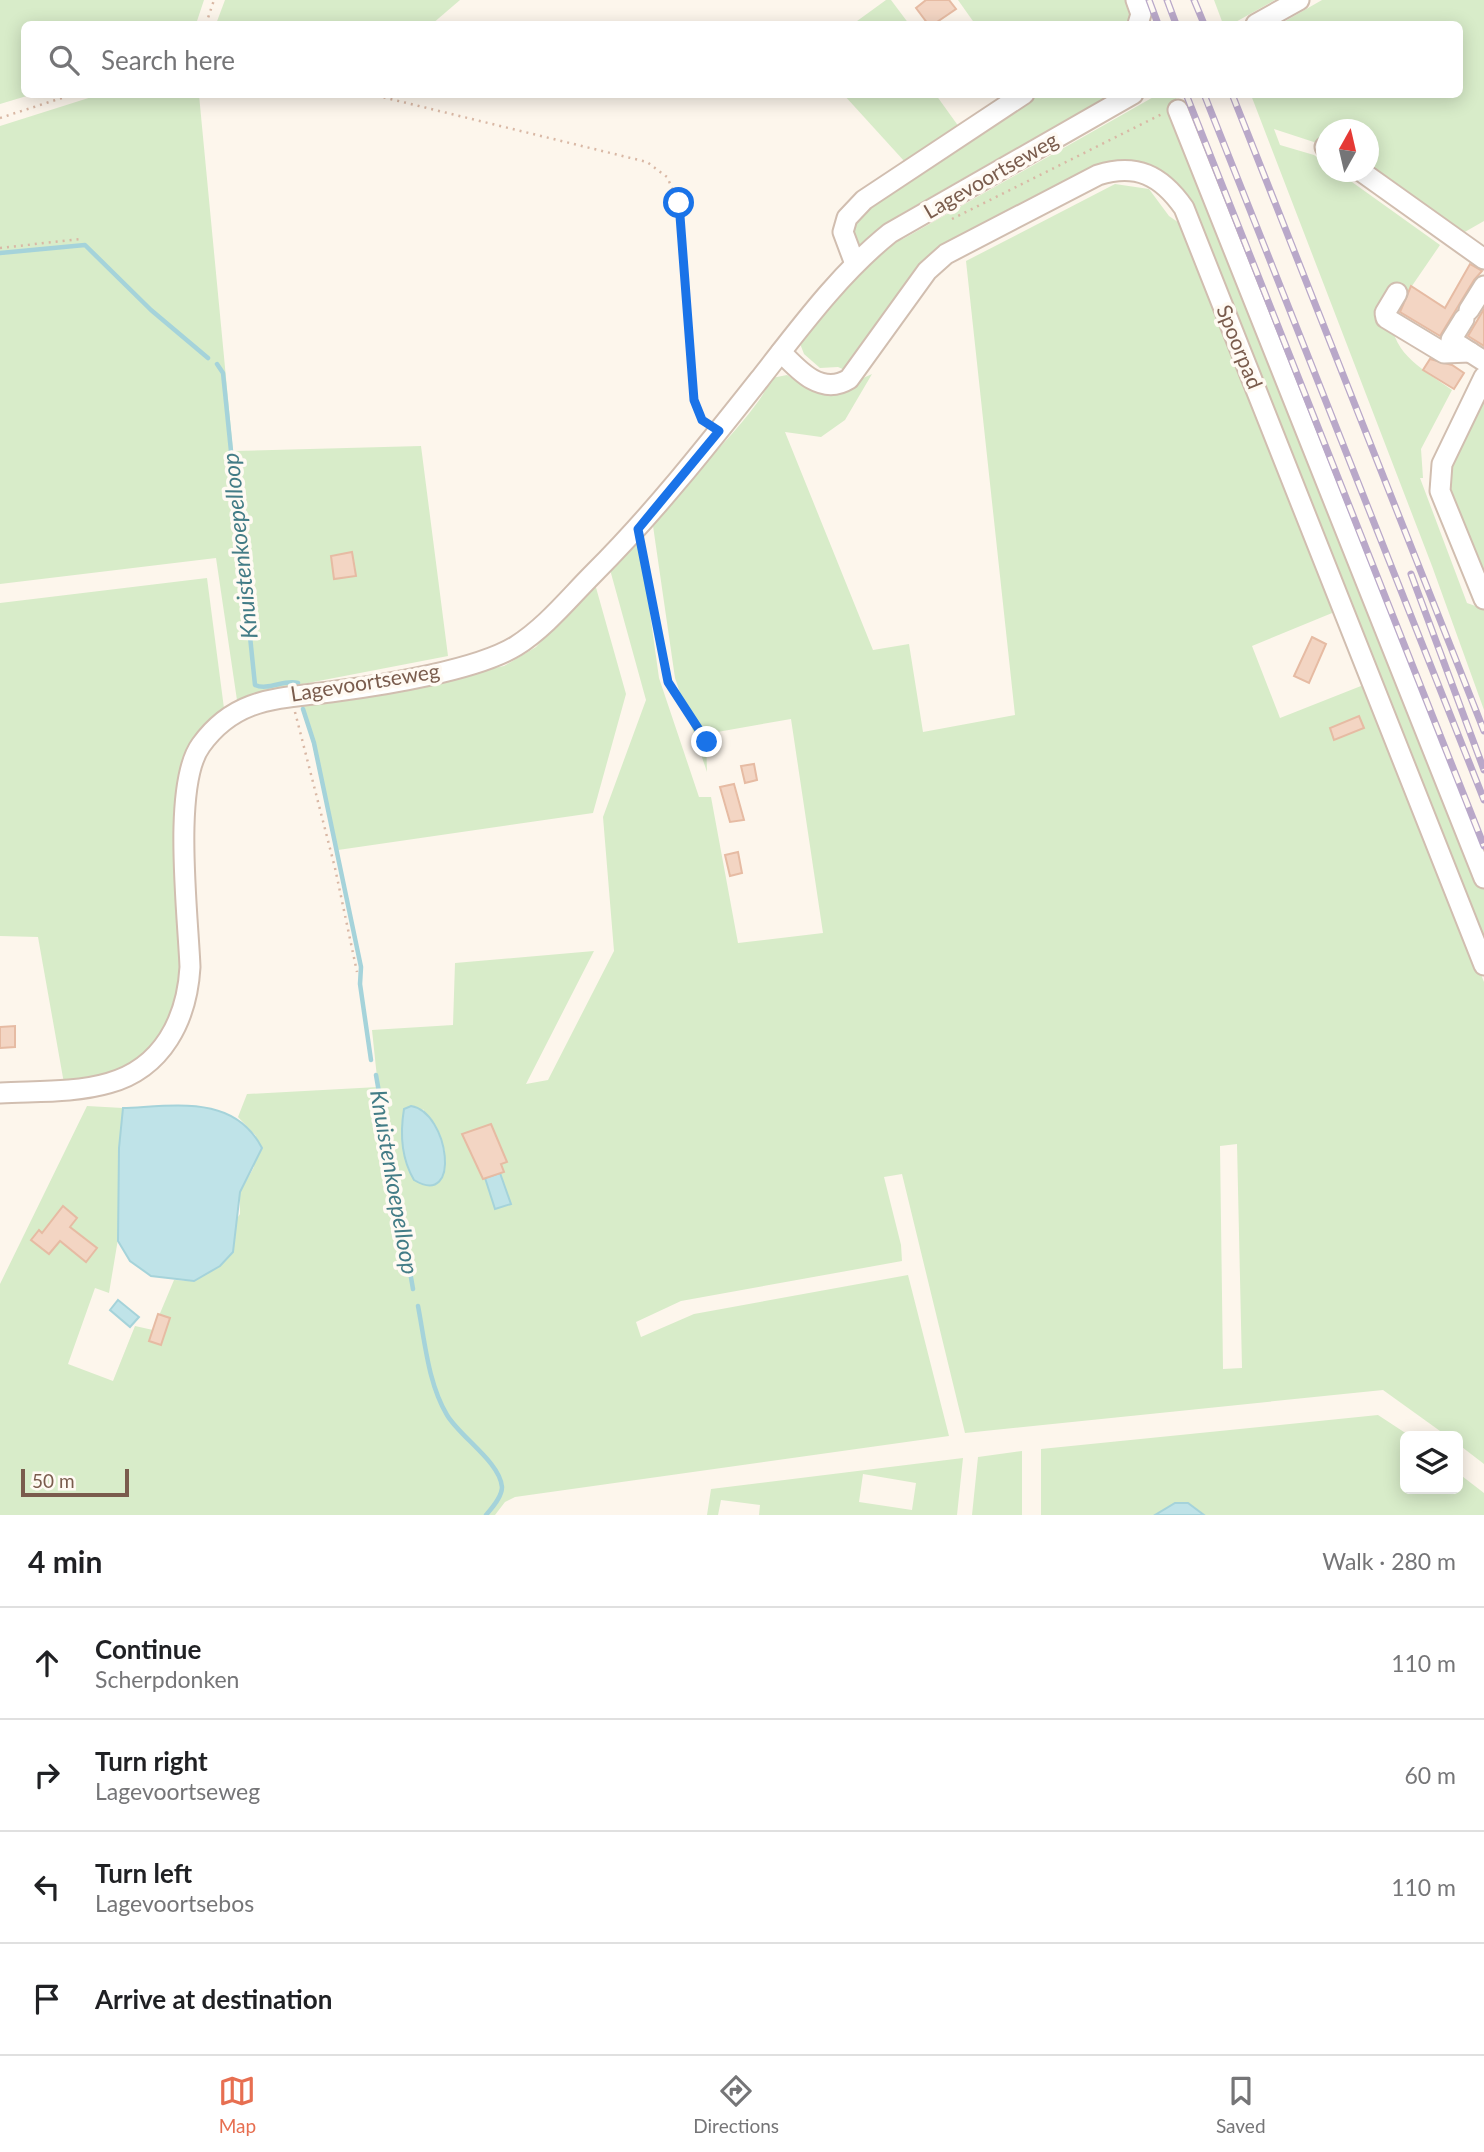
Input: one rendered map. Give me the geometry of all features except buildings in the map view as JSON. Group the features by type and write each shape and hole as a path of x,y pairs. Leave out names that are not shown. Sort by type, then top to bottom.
{"street":[{"path":"1136,0 1141,14 1139,21"},
{"path":"1261,21 1298,0"},
{"path":"855,264 844,232 852,212 875,193 1018,98"},
{"name":"Lagevoortseweg","path":"0,1093 111,1083 132,1073 157,1054 179,1024 188,994 190,967 184,805 187,774 199,747 219,724 244,707 291,695 338,691 482,663 536,632 638,529 855,264 890,233 1126,98"},
{"path":"1173,111 1222,213 1484,878"},
{"name":"Spoorpad","path":"781,352 797,369 820,384 839,385 849,379 927,271 946,254 1098,175 1116,170 1135,170 1155,176 1173,192 1191,225 1484,965"},
{"path":"1376,182 1484,259"},
{"path":"1191,225 1222,213"},
{"path":"1477,356 1451,340 1484,286"},
{"path":"1396,293 1385,313 1386,318 1444,353 1477,356"},
{"path":"1484,377 1442,464 1440,491 1484,599"}],"path":[{"path":"207,21 214,0"},
{"path":"0,118 62,98"},
{"path":"386,98 647,162 667,177 679,203 694,400 702,420 719,431"},
{"path":"948,221 1173,111"},
{"path":"0,248 80,239"},
{"path":"638,529 668,682 707,742"},
{"path":"291,695 335,868 356,972"}],"green space":[{"path":"0,0 204,0 197,21 21,21 21,98 0,104"},
{"path":"225,0 460,0 436,21 217,21"},
{"path":"886,0 891,0 907,21 857,21"},
{"path":"958,0 1133,0 1133,21 973,21"},
{"path":"1214,0 1275,0 1237,21 1222,21"},
{"path":"1322,0 1484,0 1484,221 1456,237 1379,180 1379,119 1316,119 1316,143 1274,129 1280,145 1316,156 1316,182 1352,182 1440,245 1392,315 1393,328 1396,340 1411,359 1452,390 1421,449 1423,478 1420,478 1467,603 1484,609 1484,710 1432,566 1252,98 1463,98 1463,21 1285,21"},
{"path":"89,98 199,98 233,451 421,446 448,656 277,689 238,707 216,558 0,584 0,126"},
{"path":"847,98 938,98 959,127 905,162"},
{"path":"1031,98 1105,98 899,215 860,247 855,246 850,223 853,218 972,132"},
{"path":"1152,98 1176,98 1484,886 1484,951 1189,205 1138,164 960,238 847,371 838,367 820,368 804,354 799,341 860,266 889,244 903,239"},
{"path":"1115,184 1149,189 1169,216 1185,227 1337,611 1252,646 1280,718 1366,684 1484,982 1484,1464 1463,1448 1463,1431 1440,1431 1383,1390 965,1433 902,1174 884,1177 901,1245 902,1261 681,1301 636,1322 641,1337 694,1314 908,1275 949,1436 515,1497 505,1502 495,1515 0,1515 0,1284 87,1106 123,1108 119,1148 119,1233 109,1293 95,1288 68,1364 113,1381 135,1326 153,1330 174,1280 194,1281 240,1214 240,1192 254,1167 256,1136 238,1117 247,1094 378,1087 372,1030 453,1025 455,963 594,951 526,1084 548,1080 614,951 603,817 646,700 609,566 639,535 659,678 699,797 711,797 738,943 823,933 791,719 706,734 707,772 675,678 652,519 735,431 772,378 787,375 816,393 830,393 872,374 845,420 821,437 785,432 873,650 909,644 923,732 1015,715 966,261","holes":["423,1109 445,1151 440,1181 430,1184 414,1180 405,1157","1237,1144 1242,1368 1223,1369 1220,1146"]},
{"path":"1484,398 1484,578 1445,479"},
{"path":"207,578 225,716 198,742 187,931 177,1019 132,1067 65,1089 38,937 0,936 0,603"},
{"path":"595,584 626,694 593,813 338,850 303,706 504,666 536,647"},
{"path":"1378,1415 1402,1431 1400,1431 1400,1494 1463,1494 1463,1477 1484,1493 1484,1515 1204,1515 1188,1503 1175,1503 1155,1515 1041,1515 1041,1449"},
{"path":"1022,1451 1022,1515 972,1515 978,1457"},
{"path":"963,1458 957,1515 759,1515 760,1505 721,1500 718,1515 707,1515 711,1489","holes":["863,1474 916,1483 912,1510 859,1502"]}],"water":[{"path":"182,1106 219,1111 236,1119 250,1131 262,1148 240,1192 233,1252 220,1266 194,1281 151,1276 130,1261 118,1241 119,1148 123,1108"},
{"path":"411,1106 424,1112 434,1124 445,1156 444,1171 439,1182 429,1185 414,1180 404,1154 404,1109"},
{"path":"500,1173 511,1204 495,1209 485,1178"},
{"path":"118,1300 139,1317 130,1327 110,1310"},
{"path":"1175,1503 1188,1503 1204,1515 1155,1515"}],"waterway":[{"name":"Knuistenkoepelloop","path":"0,253 85,245 151,310 208,358"},
{"name":"Knuistenkoepelloop","path":"217,364 223,373 255,685 265,687 287,682 298,683"},
{"name":"Knuistenkoepelloop","path":"303,709 314,743 361,967 360,984 371,1060"},
{"name":"Knuistenkoepelloop","path":"376,1075 413,1289"},
{"name":"Knuistenkoepelloop","path":"418,1306 428,1362 441,1403 453,1423 487,1459 500,1478 500,1495 486,1515"}],"railway":[{"path":"1149,0 1157,21"},
{"path":"1167,0 1175,21"},
{"path":"1194,0 1203,21"},
{"path":"1188,98 1484,846"},
{"path":"1206,98 1484,800"},
{"path":"1234,98 1484,731"},
{"path":"1411,574 1484,770"}],"route":[{"path":"679,203 689,364 694,400 702,420 719,431 638,529 668,682 707,742"}]}
